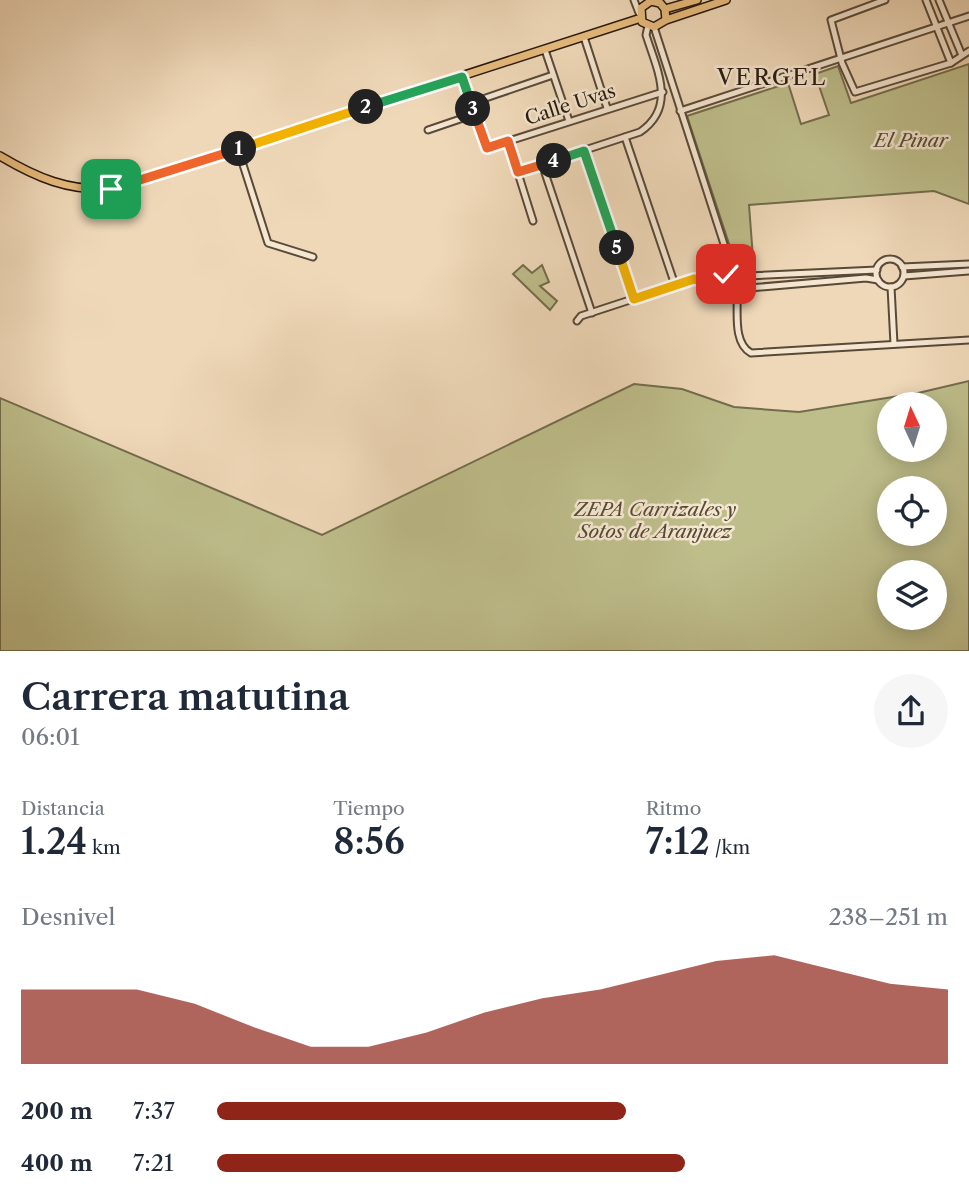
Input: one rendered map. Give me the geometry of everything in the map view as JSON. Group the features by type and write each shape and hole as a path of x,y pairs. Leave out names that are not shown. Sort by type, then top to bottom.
{"main road":[{"path":"666,9 697,0"},
{"path":"640,16 651,27 726,0"},
{"path":"640,16 643,1 655,1 666,9"},
{"path":"666,9 666,20"},
{"path":"0,156 36,177 65,186 95,190 133,184 545,50 640,16"}],"street":[{"path":"634,0 640,16"},
{"path":"885,0 831,20 841,57 855,92 950,63 969,51"},
{"path":"926,0 950,63"},
{"path":"939,0 961,54"},
{"path":"680,111 969,16"},
{"path":"518,172 640,132 650,123 662,105 663,92 646,35 651,27"},
{"path":"651,27 732,270"},
{"path":"584,37 607,108"},
{"path":"545,50 569,121"},
{"path":"471,103 553,75"},
{"path":"428,130 475,114 462,77"},
{"name":"Calle Uvas","path":"475,114 487,148 663,92"},
{"path":"625,137 675,285"},
{"path":"508,141 533,220"},
{"path":"238,149 268,243 313,257"},
{"path":"584,151 634,299"},
{"path":"542,164 592,313"},
{"path":"878,280 877,270 881,263 889,260 902,267 969,264"},
{"path":"891,287 901,282 904,276 902,267"},
{"path":"737,296 726,292 723,285 724,277 732,270 743,271 748,276 749,288"},
{"path":"748,276 877,270"},
{"path":"904,276 969,271"},
{"path":"577,321 592,313 701,278 723,285"},
{"path":"737,296 749,288 866,278 878,280 891,287"},
{"path":"891,287 894,344"},
{"path":"737,296 739,339 742,346 751,353 969,340"}],"green space":[{"name":"El Pinar","path":"969,64 969,204 934,191 749,205 754,271 749,267 747,274 734,259 687,116 788,83 801,124 829,115 815,74 838,66 851,103"},
{"path":"523,265 532,273 542,265 549,282 540,286 557,301 550,310 513,274"},
{"name":"ZEPA Carrizales y Sotos de Aranjuez","path":"969,381 969,651 0,651 0,398 322,535 634,384 682,389 734,407 799,412 877,400 877,462 947,462 947,392 922,392"}],"district":[{"name":"VERGEL","path":"772,77"}],"route":[{"path":"111,189 157,177 462,77 487,148 508,141 518,172 584,151 634,299 694,279 701,278 723,285 726,274"}]}
